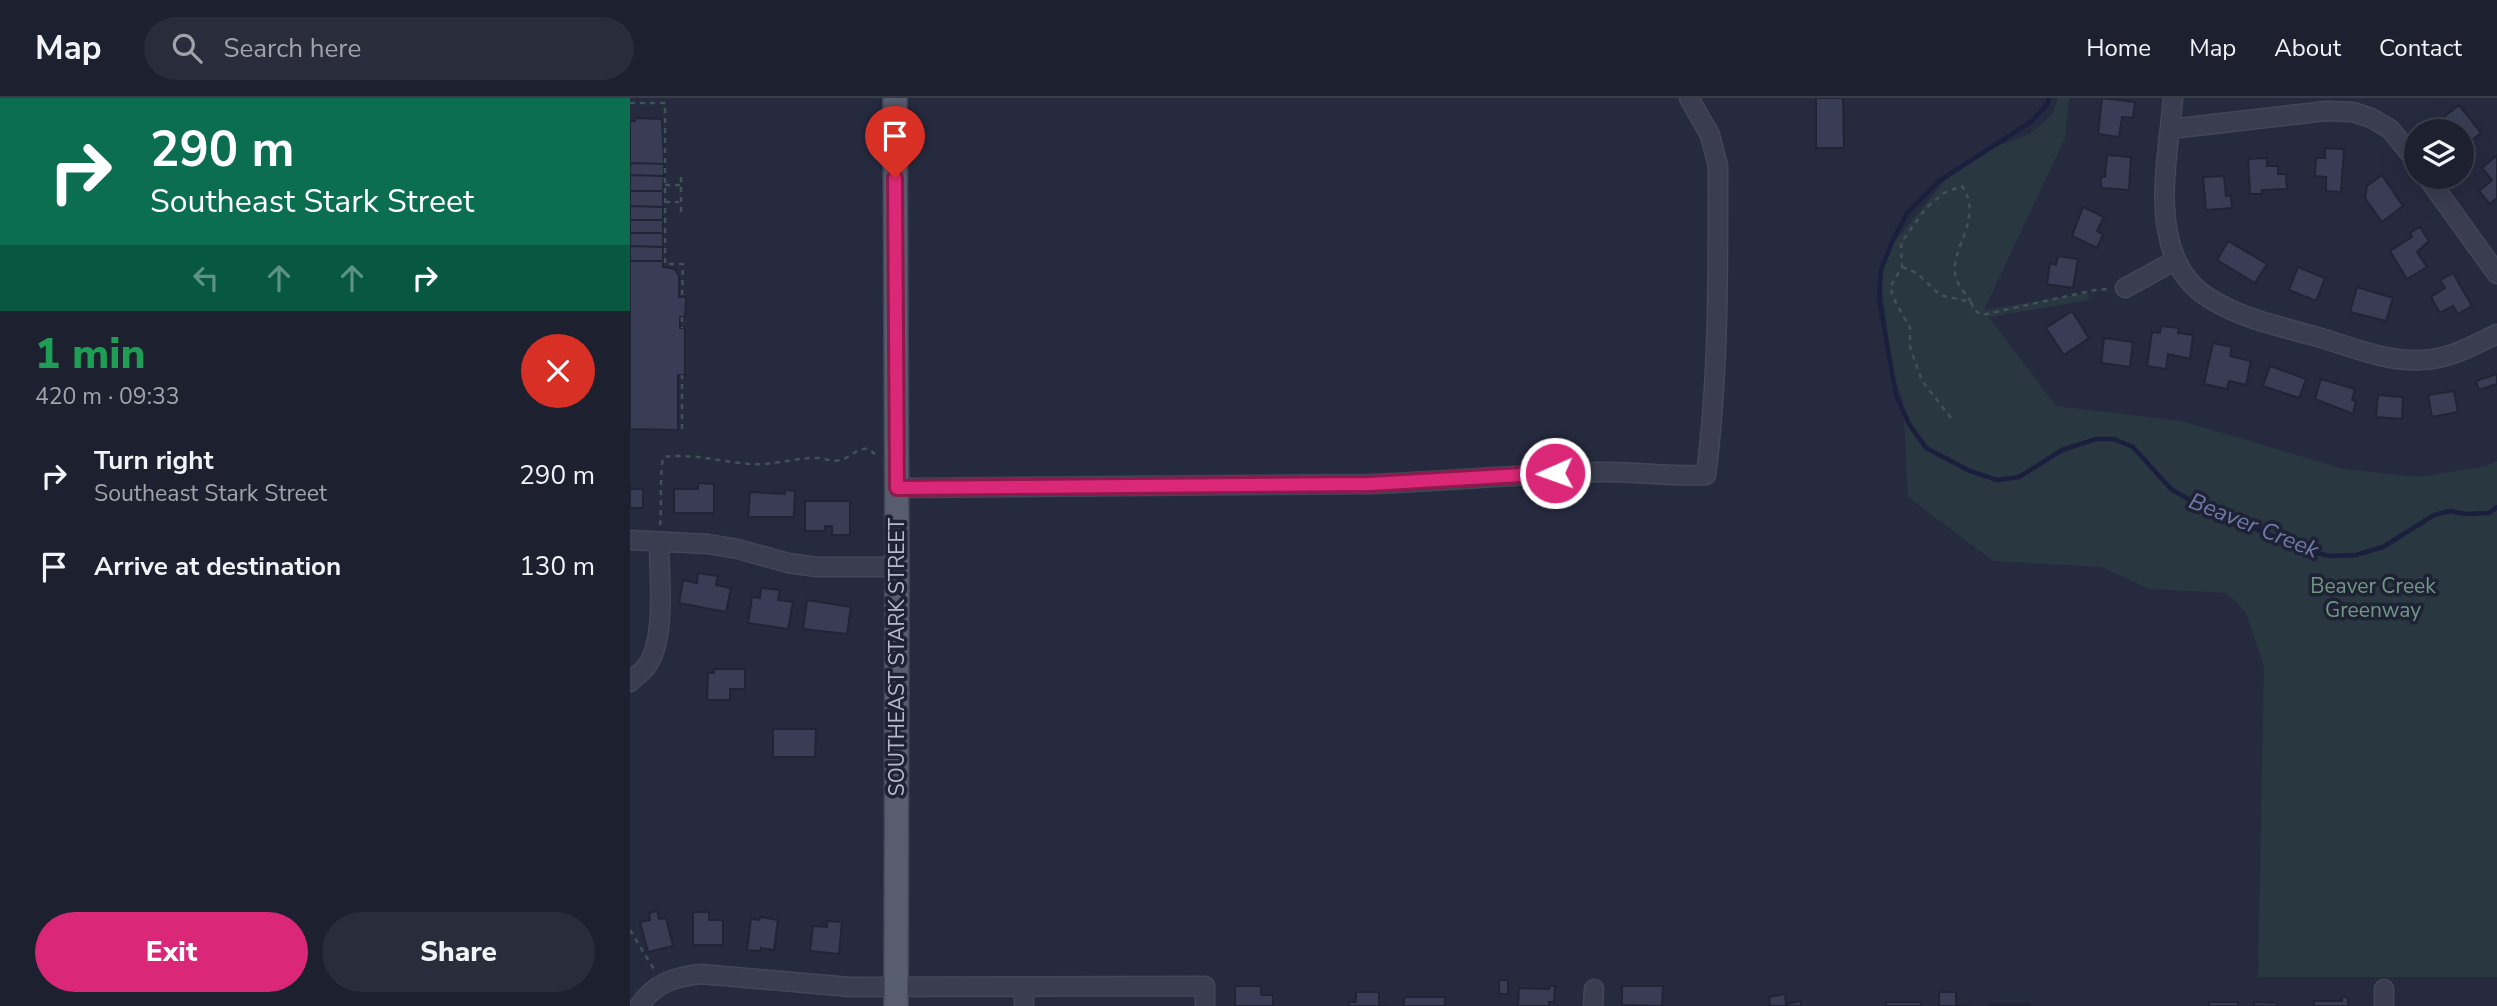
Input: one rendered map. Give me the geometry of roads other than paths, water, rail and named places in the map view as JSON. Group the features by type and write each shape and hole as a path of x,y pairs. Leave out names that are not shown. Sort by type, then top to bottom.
{"main road":[{"name":"SOUTHEAST STARK STREET","path":"895,98 896,997"}],"street":[{"path":"897,488 1370,484 1606,472 1667,476 1706,475 1714,412 1716,364 1718,166 1710,135 1689,98"},
{"path":"2173,98 2165,206 2169,239 2186,278 2200,291 2218,303 2249,317 2389,358 2416,360 2443,357 2461,352 2497,334"},
{"path":"2171,129 2326,111 2353,112 2390,129 2404,146"},
{"path":"2436,189 2497,274"},
{"path":"2125,288 2176,260"},
{"path":"630,540 708,544 817,567 897,567"},
{"path":"630,682 647,666 655,648 658,629 659,542"},
{"path":"639,1006 647,994 663,982 678,976 701,974 850,987 896,997 1024,988 1205,986 1205,1006"},
{"path":"1024,988 1024,1006"}],"waterway":[{"name":"Beaver Creek","path":"2049,98 2047,105 2032,121 1939,181 1907,213 1881,270 1879,299 1896,395 1909,424 1926,448 1970,471 1997,480 2019,477 2062,450 2096,439 2114,439 2133,447 2171,489 2195,503 2308,551 2330,556 2356,555 2383,547 2434,515 2450,511 2466,514 2489,513 2497,507"}],"park label":[{"name":"Beaver Creek Greenway","path":"2373,598"}]}
